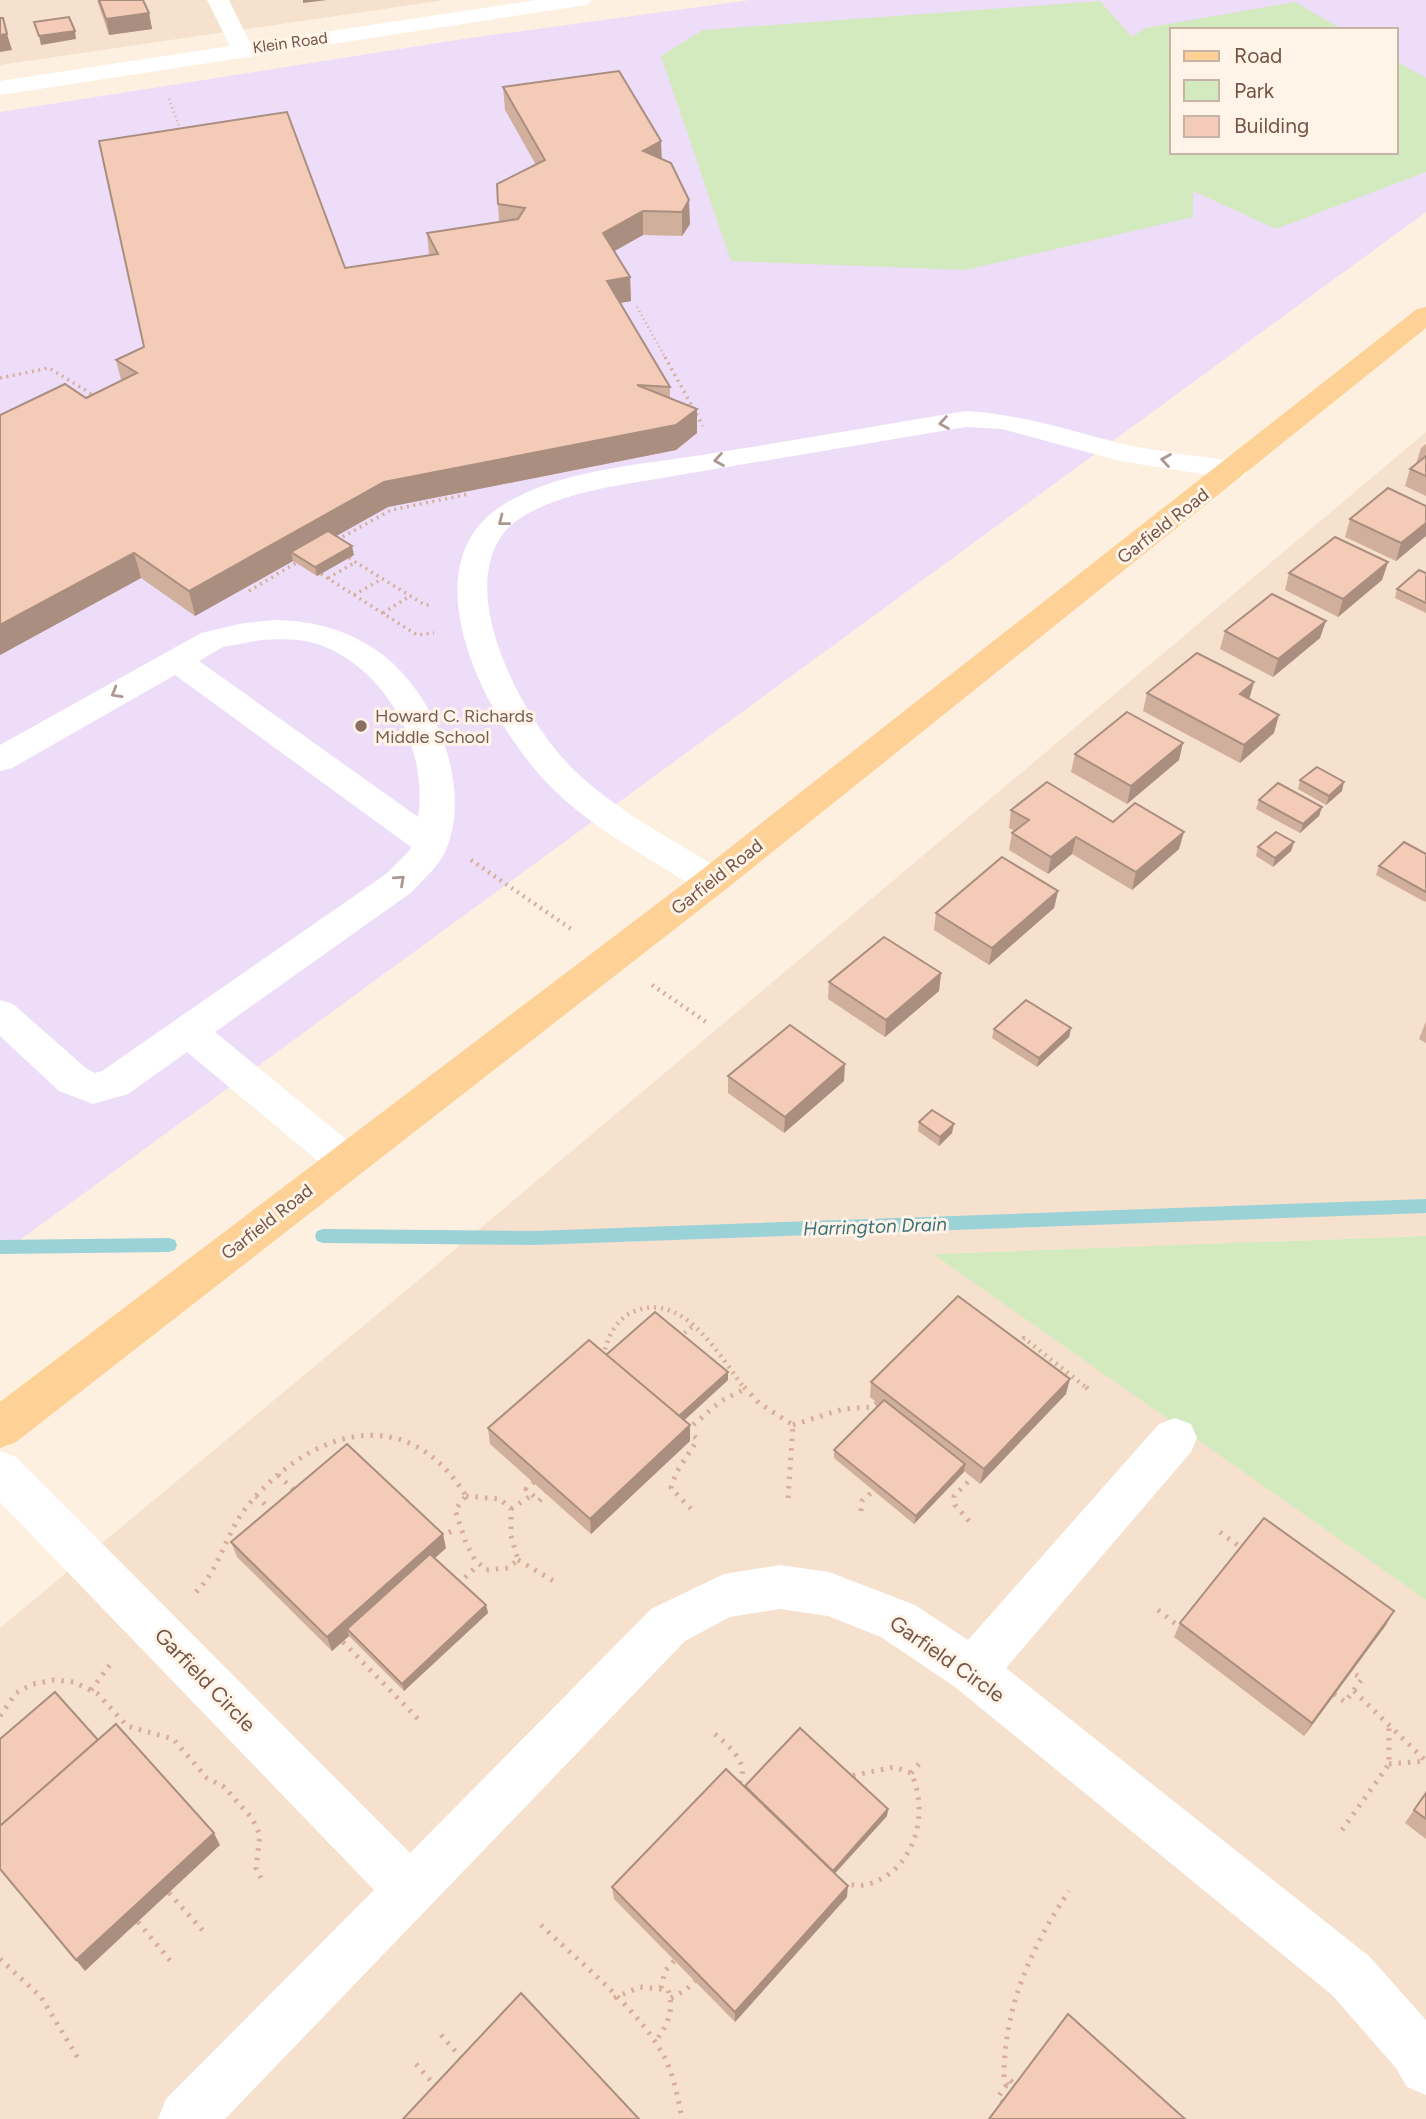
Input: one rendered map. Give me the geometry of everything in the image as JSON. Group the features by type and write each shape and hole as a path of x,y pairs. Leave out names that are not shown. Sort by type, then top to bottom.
{"main road":[{"name":"Garfield Road","path":"0,1429 712,881 1234,470 1426,315"}],"street":[{"path":"218,0 242,50"},
{"name":"Klein Road","path":"0,88 580,0"},
{"path":"712,881 592,804 562,779 520,726 482,645 471,592 475,560 488,532 535,500 595,481 966,419 1002,421 1053,432 1120,452 1234,470"},
{"path":"0,760 212,640 240,632 276,629 312,633 340,641 363,653 388,676 423,731 438,789 437,816 425,856 399,883 114,1083 93,1089 73,1080 0,1014"},
{"path":"175,659 429,843"},
{"path":"188,1031 345,1161"},
{"path":"971,1671 1175,1438"},
{"name":"Garfield Circle","path":"0,1471 409,1889"},
{"name":"Garfield Circle","path":"186,2119 668,1625 724,1596 780,1587 829,1594 898,1620 971,1671 1351,1976 1415,2049 1426,2068"}],"path":[{"path":"167,94 183,139"},
{"path":"637,307 707,433"},
{"path":"0,378 49,368 95,396"},
{"path":"333,542 391,510 471,494"},
{"path":"349,558 425,605 438,604"},
{"path":"328,578 356,562"},
{"path":"321,574 417,635 436,633"},
{"path":"354,595 382,579"},
{"path":"383,613 410,596"},
{"path":"470,859 578,933"},
{"path":"648,982 709,1024"},
{"path":"597,1361 604,1356 604,1345 626,1315 642,1306 675,1314 705,1336 750,1396 793,1425"},
{"path":"678,1338 693,1326"},
{"path":"1015,1348 1024,1338 1089,1390"},
{"path":"1007,1342 1021,1353"},
{"path":"693,1511 671,1488 676,1473 696,1441 696,1438 685,1432 721,1401 745,1389"},
{"path":"793,1425 843,1409 873,1407 877,1403"},
{"path":"788,1498 793,1425"},
{"path":"196,1592 206,1584 218,1565 228,1537 256,1496 312,1448 338,1436 366,1433 389,1436 416,1447 454,1477 466,1496"},
{"path":"278,1475 304,1500"},
{"path":"969,1521 955,1505 954,1496 972,1478"},
{"path":"534,1482 526,1489 532,1495 539,1501 546,1493"},
{"path":"861,1511 862,1501 873,1491"},
{"path":"511,1509 532,1495"},
{"path":"256,1496 281,1520"},
{"path":"466,1496 500,1499 511,1509 511,1536 518,1560 557,1583"},
{"path":"466,1496 455,1510 458,1529 477,1566 486,1570 498,1569 508,1567 518,1560"},
{"path":"436,1539 458,1529"},
{"path":"1220,1532 1244,1549"},
{"path":"457,1585 477,1566"},
{"path":"1158,1610 1181,1628"},
{"path":"343,1642 419,1720"},
{"path":"91,1690 113,1661"},
{"path":"1334,1694 1345,1702 1354,1691 1362,1679 1351,1671"},
{"path":"0,1716 16,1693 33,1684 74,1682 91,1690 121,1721 138,1731 173,1740 206,1778 224,1787 240,1802 260,1835 256,1868 261,1878"},
{"path":"1354,1691 1426,1761 1389,1764"},
{"path":"114,1728 121,1721"},
{"path":"1342,1830 1389,1764 1389,1726"},
{"path":"715,1734 732,1750 744,1774 742,1781 733,1789"},
{"path":"911,1773 919,1764"},
{"path":"838,1889 844,1882 856,1886 870,1882 887,1873 903,1858 913,1841 921,1805 918,1787 911,1773 894,1767 845,1777"},
{"path":"1008,2085 1004,2081 1003,2069 1006,2032 1018,1988 1035,1947 1069,1891"},
{"path":"169,1893 205,1933"},
{"path":"138,1922 173,1964"},
{"path":"541,1925 644,2028 669,2069 682,2119"},
{"path":"0,1959 25,1979 42,1998 78,2058"},
{"path":"661,1987 665,1971 675,1960"},
{"path":"671,1998 686,1990 695,1981"},
{"path":"614,1998 623,1992 643,1987 661,1987 667,1990 671,1998 669,2019 654,2043"},
{"path":"441,2035 467,2064"},
{"path":"416,2064 441,2092"},
{"path":"1003,2102 998,2097 1010,2080 1017,2086"}],"shaded area":[{"path":"0,0 445,0 0,65"},
{"name":"Howard C. Richards Middle School","path":"750,0 1426,0 1426,212 20,1240 0,1240 0,112 463,39"},
{"path":"1426,432 1426,1236 934,1254 1426,1600 1426,2119 0,2119 0,1628 427,1273"}],"green space":[{"path":"1100,1 1132,37 1145,28 1295,2 1340,28 1170,28 1170,154 1398,154 1398,62 1426,78 1426,172 1276,229 1193,191 1193,217 966,270 731,261 661,56 703,30"},
{"path":"1426,1236 1426,1600 933,1254"}],"building":[{"path":"99,0 143,0 149,13 106,19"},
{"path":"69,17 75,31 39,36 34,22"},
{"path":"0,18 3,18 7,34 0,35"},
{"path":"619,71 661,141 643,151 671,163 689,200 682,212 643,211 603,233 630,277 607,281 670,387 637,385 697,409 676,425 384,482 189,591 134,553 0,625 0,415 65,384 86,398 137,373 116,360 144,347 99,141 287,112 345,268 438,254 427,233 518,219 525,208 498,204 497,184 545,160 503,87"},
{"path":"1426,456 1426,476 1410,469"},
{"path":"1388,488 1426,506 1426,523 1401,543 1350,519"},
{"path":"328,531 352,546 315,567 291,552"},
{"path":"1335,537 1388,562 1343,599 1289,573"},
{"path":"1419,570 1426,573 1426,603 1397,589"},
{"path":"1272,594 1326,621 1278,659 1225,631"},
{"path":"1197,653 1254,682 1240,694 1279,715 1244,745 1147,693"},
{"path":"1127,712 1183,743 1131,786 1075,754"},
{"path":"1317,767 1344,782 1329,796 1300,780"},
{"path":"1047,782 1113,822 1135,803 1184,832 1136,872 1076,837 1051,857 1012,833 1029,820 1011,810"},
{"path":"1278,783 1322,807 1303,824 1259,800"},
{"path":"1276,832 1294,842 1275,858 1258,847"},
{"path":"1404,842 1426,854 1426,892 1379,866"},
{"path":"1002,857 1058,891 992,948 936,913"},
{"path":"884,937 941,973 886,1020 829,982"},
{"path":"1026,1000 1071,1028 1039,1058 994,1029"},
{"path":"790,1025 845,1064 785,1117 728,1076"},
{"path":"932,1110 954,1124 940,1137 919,1122"},
{"path":"958,1296 1070,1379 984,1469 871,1382"},
{"path":"655,1312 728,1372 679,1416 606,1355"},
{"path":"589,1340 690,1425 590,1519 488,1428"},
{"path":"884,1400 965,1464 916,1516 834,1450"},
{"path":"347,1444 443,1534 327,1637 231,1542"},
{"path":"1264,1518 1394,1611 1312,1723 1180,1623"},
{"path":"430,1554 486,1605 402,1684 347,1629"},
{"path":"55,1692 98,1740 0,1826 0,1739"},
{"path":"116,1724 214,1833 76,1960 0,1869 0,1826"},
{"path":"800,1728 888,1809 833,1871 745,1786"},
{"path":"726,1769 848,1886 735,2012 612,1887"},
{"path":"1426,1793 1426,1819 1414,1810"},
{"path":"521,1993 639,2119 403,2119"},
{"path":"1068,2014 1185,2119 989,2119"}],"waterway":[{"name":"Harrington Drain","path":"323,1236 534,1238 1426,1206"},
{"name":"Harrington Drain","path":"0,1247 169,1245"}],"place":[{"name":"Howard C. Richards Middle School","path":"361,726"}]}
